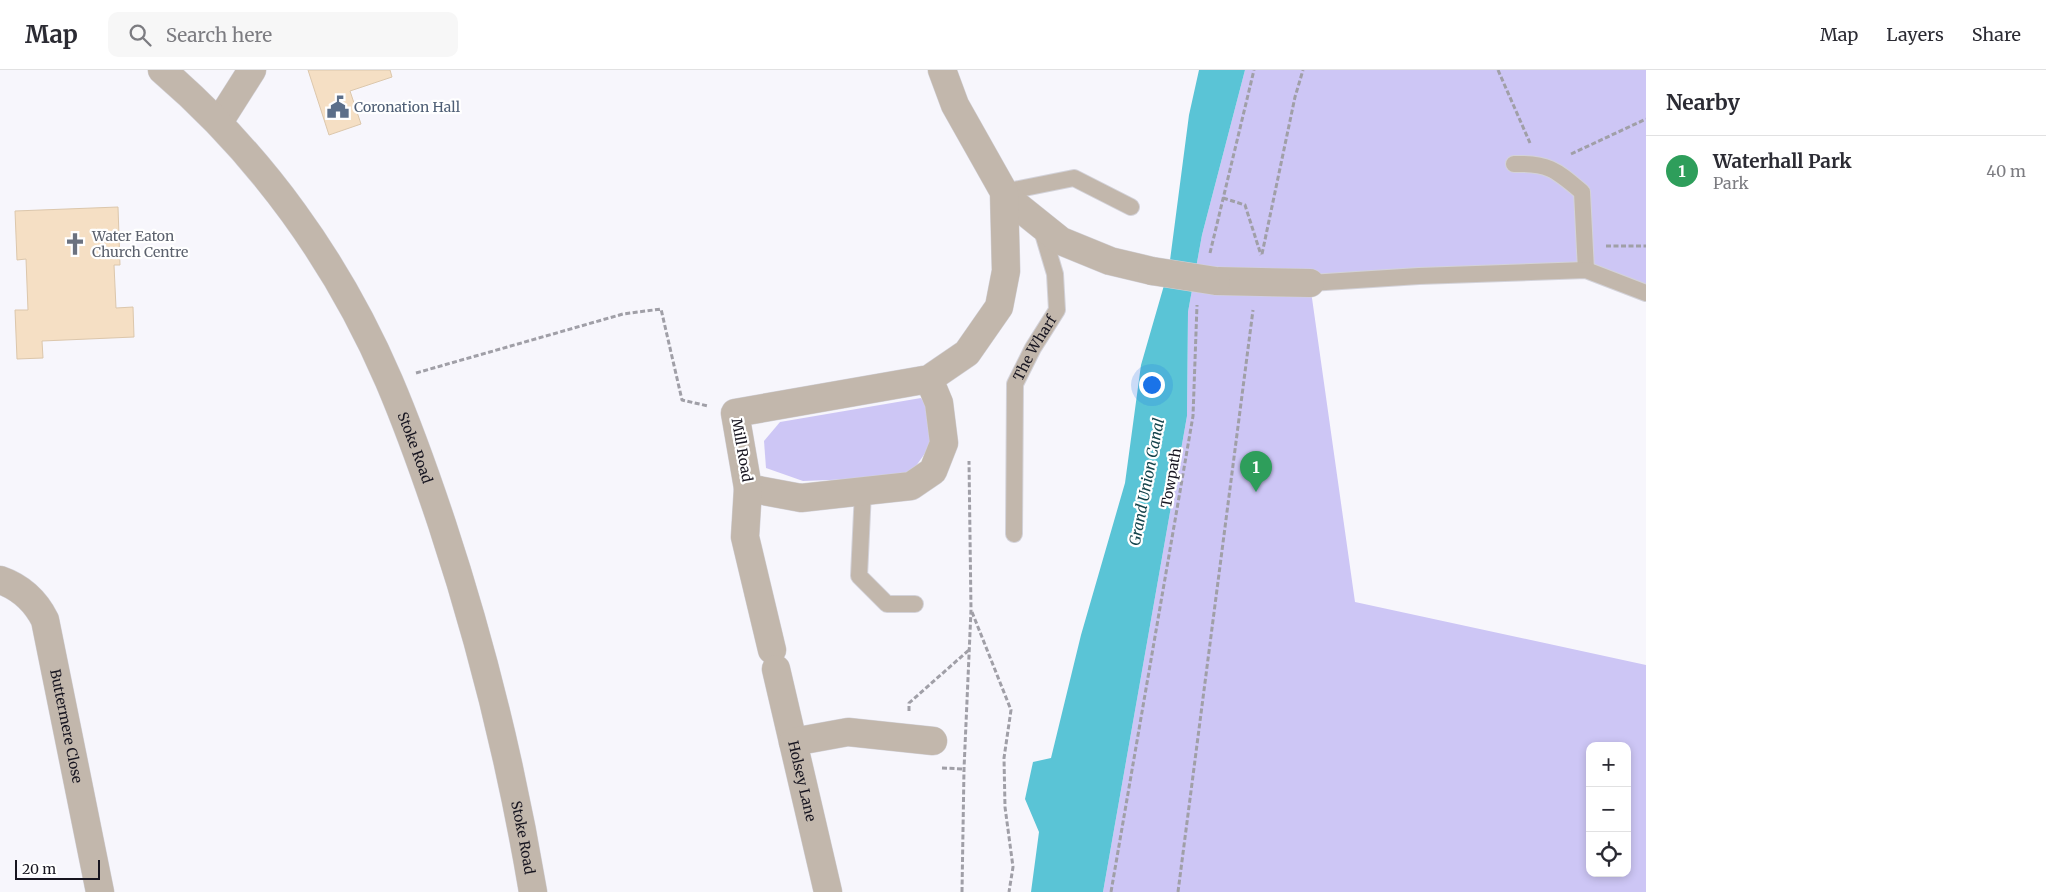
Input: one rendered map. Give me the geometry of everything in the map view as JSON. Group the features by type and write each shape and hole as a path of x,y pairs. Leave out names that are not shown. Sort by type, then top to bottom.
{"street":[{"name":"Stoke Road","path":"162,70 219,122 254,161 307,231 349,301 389,381 441,522 480,649 510,765 533,892"},
{"path":"219,122 252,70"},
{"name":"Mill Road","path":"929,379 939,403 944,443 933,471 911,486 801,498 748,488 735,413 929,379 967,353 999,307 1006,272 1005,194 955,105 942,70"},
{"path":"1005,194 1061,241 1110,262 1216,282 1310,283"},
{"name":"Holsey Lane","path":"748,488 745,537 828,892"},
{"name":"Buttermere Close","path":"0,580 22,591 41,611 45,620 100,892"},
{"path":"793,742 848,732 933,741"}],"lane":[{"path":"1514,164 1547,166 1559,173 1582,192 1586,270"},
{"path":"1005,194 1074,178 1131,207"},
{"name":"The Wharf","path":"1014,534 1015,384 1033,348 1057,310 1055,274 1040,224"},
{"path":"1310,283 1419,276 1586,270 1646,293"},
{"path":"863,491 859,576 887,604 915,604"}],"path":[{"path":"1210,254 1254,70"},
{"path":"1223,198 1245,205 1262,258 1295,96 1303,70"},
{"path":"1498,70 1533,150 1547,166 1646,119"},
{"path":"1586,246 1646,246"},
{"path":"1178,892 1256,282"},
{"name":"Towpath","path":"1111,892 1193,416 1195,310 1198,300"},
{"path":"389,381 623,314 661,309 682,400 735,413"},
{"path":"962,892 964,769 971,610 969,452"},
{"path":"971,610 1011,710 1004,758 1005,807 1013,867 1009,892"}],"shaded area":[{"path":"1245,70 1646,70 1646,293 1586,270 1310,284 1355,602 1646,665 1646,892 1103,892 1187,416 1188,312 1202,235"},
{"path":"921,398 932,415 931,445 908,477 803,481 766,468 764,441 780,422"}],"water":[{"name":"Grand Union Canal","path":"1199,70 1245,70 1202,235 1188,312 1187,416 1103,892 1031,892 1039,832 1025,799 1033,762 1051,758 1081,635 1125,483 1141,365 1169,268 1189,115"}],"building":[{"name":"Coronation Hall","path":"308,70 390,70 392,77 350,91 361,124 329,135"},
{"path":"118,207 120,265 114,265 116,308 133,307 134,337 42,341 43,358 17,359 15,310 28,310 26,259 17,260 15,211"}],"place":[{"name":"Coronation Hall","path":"338,107"},
{"name":"Water Eaton Church Centre","path":"75,244"},
{"name":"Waterhall Park","path":"1256,492"}]}
